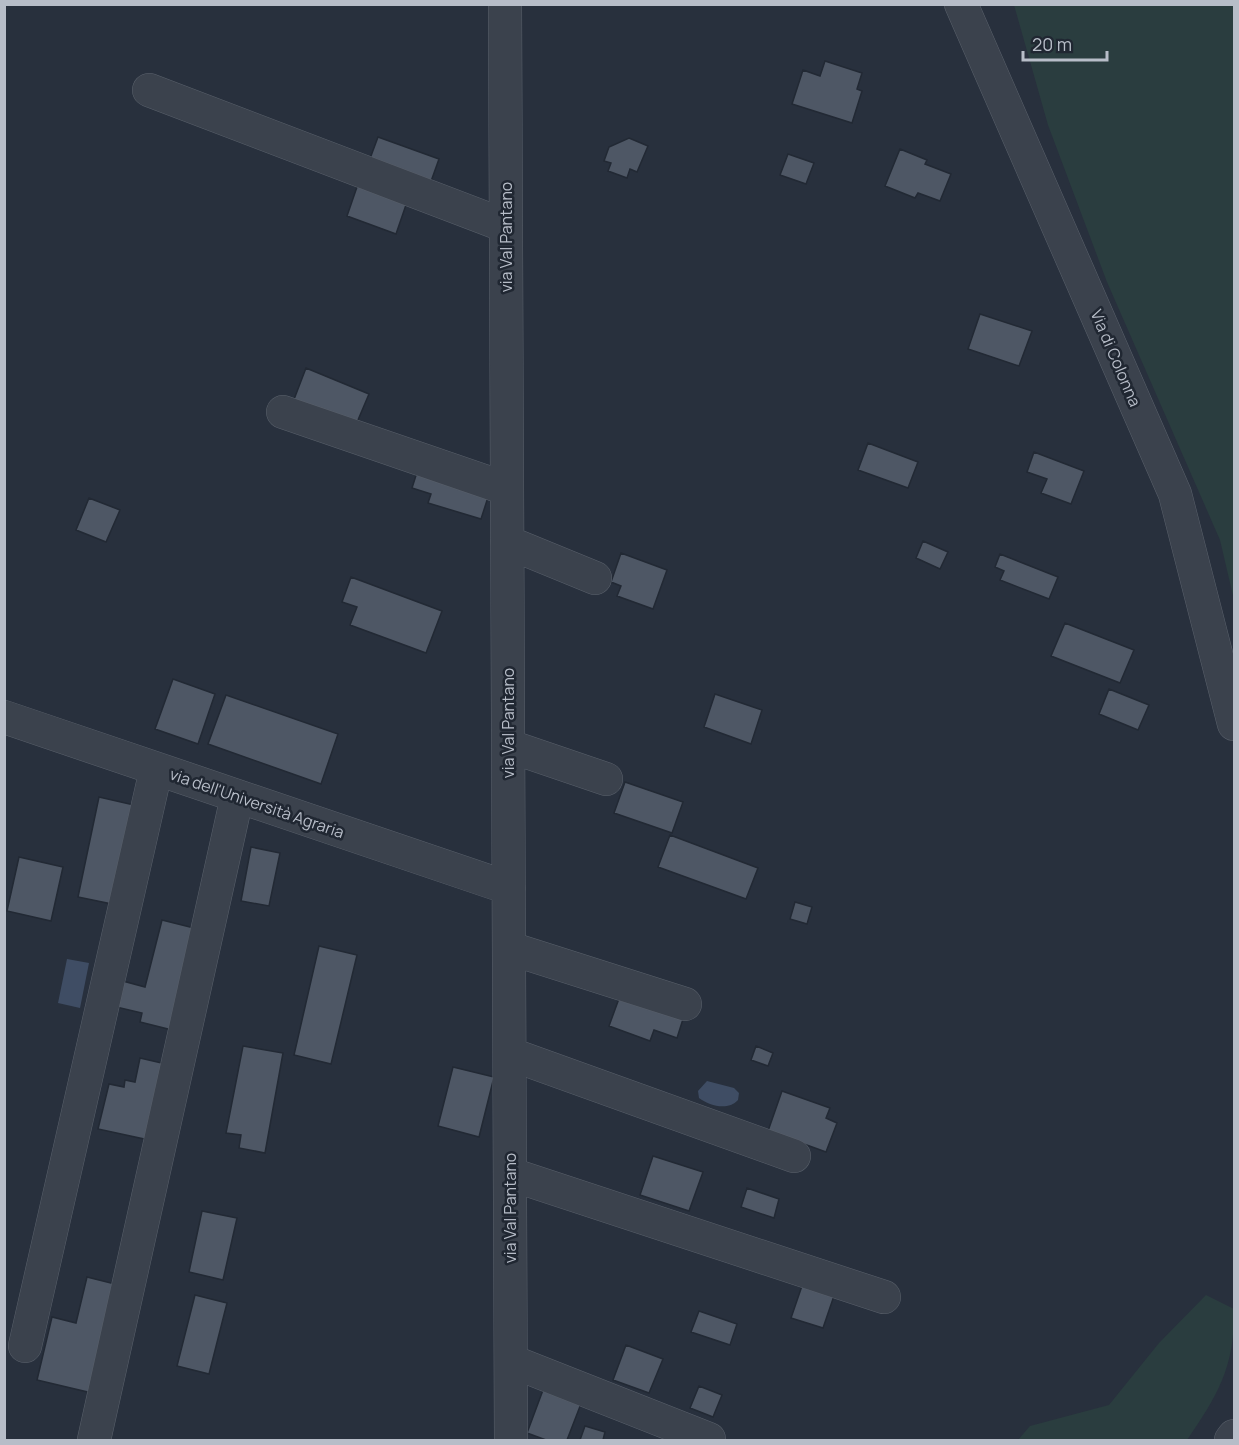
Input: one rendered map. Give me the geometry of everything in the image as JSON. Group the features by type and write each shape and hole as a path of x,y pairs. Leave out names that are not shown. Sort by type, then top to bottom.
{"street":[{"name":"via Val Pantano","path":"505,4 511,1440"},
{"name":"Via di Colonna","path":"961,4 1175,494 1234,724"},
{"path":"149,90 506,226"},
{"path":"283,412 507,489"},
{"path":"507,542 596,578"},
{"name":"via dell'Università Agraria","path":"4,717 509,888"},
{"path":"508,746 606,779"},
{"path":"25,1346 156,770"},
{"path":"94,1440 237,797"},
{"path":"509,948 685,1004"},
{"path":"510,1054 794,1156"},
{"path":"510,1174 884,1297"},
{"path":"511,1361 709,1439"},
{"path":"1231,1440 1234,1436"}],"shaded area":[{"path":"1014,5 1234,5 1234,600 1220,540 1107,282 1048,125"},
{"path":"1206,1295 1234,1309 1234,1329 1228,1364 1216,1394 1187,1440 1018,1440 1030,1426 1109,1405 1159,1343"}],"water":[{"path":"67,959 89,963 80,1008 58,1003"},
{"path":"707,1081 734,1088 739,1093 738,1100 724,1106 703,1101 699,1098 698,1091"}],"building":[{"path":"825,61 862,73 857,89 862,91 852,123 792,104 803,70 820,76"},
{"path":"378,137 439,159 429,187 368,164"},
{"path":"629,138 648,146 637,172 630,169 627,178 608,171 611,163 604,161 609,147"},
{"path":"900,149 927,160 925,164 951,174 940,201 918,193 915,198 885,186"},
{"path":"788,154 814,163 806,184 780,175"},
{"path":"358,184 407,202 396,234 347,216"},
{"path":"980,314 1032,331 1019,366 968,349"},
{"path":"306,368 369,394 355,427 293,402"},
{"path":"868,443 918,462 908,488 858,470"},
{"path":"1034,452 1084,471 1071,504 1041,493 1047,479 1027,472"},
{"path":"418,469 490,491 481,519 428,503 431,494 412,488"},
{"path":"89,498 120,510 106,542 76,530"},
{"path":"923,541 948,552 940,569 916,558"},
{"path":"621,553 667,570 653,609 617,596 621,586 611,582"},
{"path":"1000,554 1058,577 1049,599 1000,580 1004,571 995,567"},
{"path":"351,577 442,611 426,653 350,625 357,607 342,602"},
{"path":"1065,623 1134,650 1120,683 1051,656"},
{"path":"173,679 215,694 198,744 155,729"},
{"path":"1109,689 1149,705 1138,730 1099,714"},
{"path":"715,694 762,710 751,744 704,727"},
{"path":"226,695 338,734 321,784 208,744"},
{"path":"625,782 683,802 672,833 614,813"},
{"path":"99,797 134,805 112,904 78,897"},
{"path":"670,835 758,868 746,899 658,867"},
{"path":"251,847 280,853 269,906 241,901"},
{"path":"19,857 63,867 51,921 7,911"},
{"path":"795,902 812,907 807,924 790,919"},
{"path":"162,920 202,930 176,1031 140,1022 142,1013 112,1006 119,980 145,987"},
{"path":"319,946 357,955 331,1064 294,1055"},
{"path":"621,993 684,1016 677,1038 654,1030 650,1041 609,1026"},
{"path":"243,1046 283,1053 265,1153 239,1148 241,1135 226,1133"},
{"path":"756,1046 773,1053 768,1066 751,1060"},
{"path":"140,1058 166,1064 149,1140 98,1129 109,1084 124,1087 125,1080 135,1082"},
{"path":"453,1067 494,1077 479,1137 438,1126"},
{"path":"782,1091 830,1108 826,1118 837,1123 826,1152 768,1131"},
{"path":"653,1156 703,1172 689,1211 640,1195"},
{"path":"747,1188 779,1199 774,1218 741,1207"},
{"path":"202,1211 237,1218 223,1280 189,1272"},
{"path":"87,1277 119,1285 92,1393 37,1380 52,1317 76,1323"},
{"path":"804,1280 836,1290 823,1328 791,1318"},
{"path":"195,1295 227,1303 209,1374 177,1366"},
{"path":"699,1311 737,1324 730,1345 691,1332"},
{"path":"626,1345 663,1359 649,1393 613,1380"},
{"path":"546,1382 584,1396 567,1440 546,1440 527,1433"},
{"path":"699,1386 722,1395 713,1417 690,1408"},
{"path":"585,1426 605,1432 603,1440 580,1440"}]}
